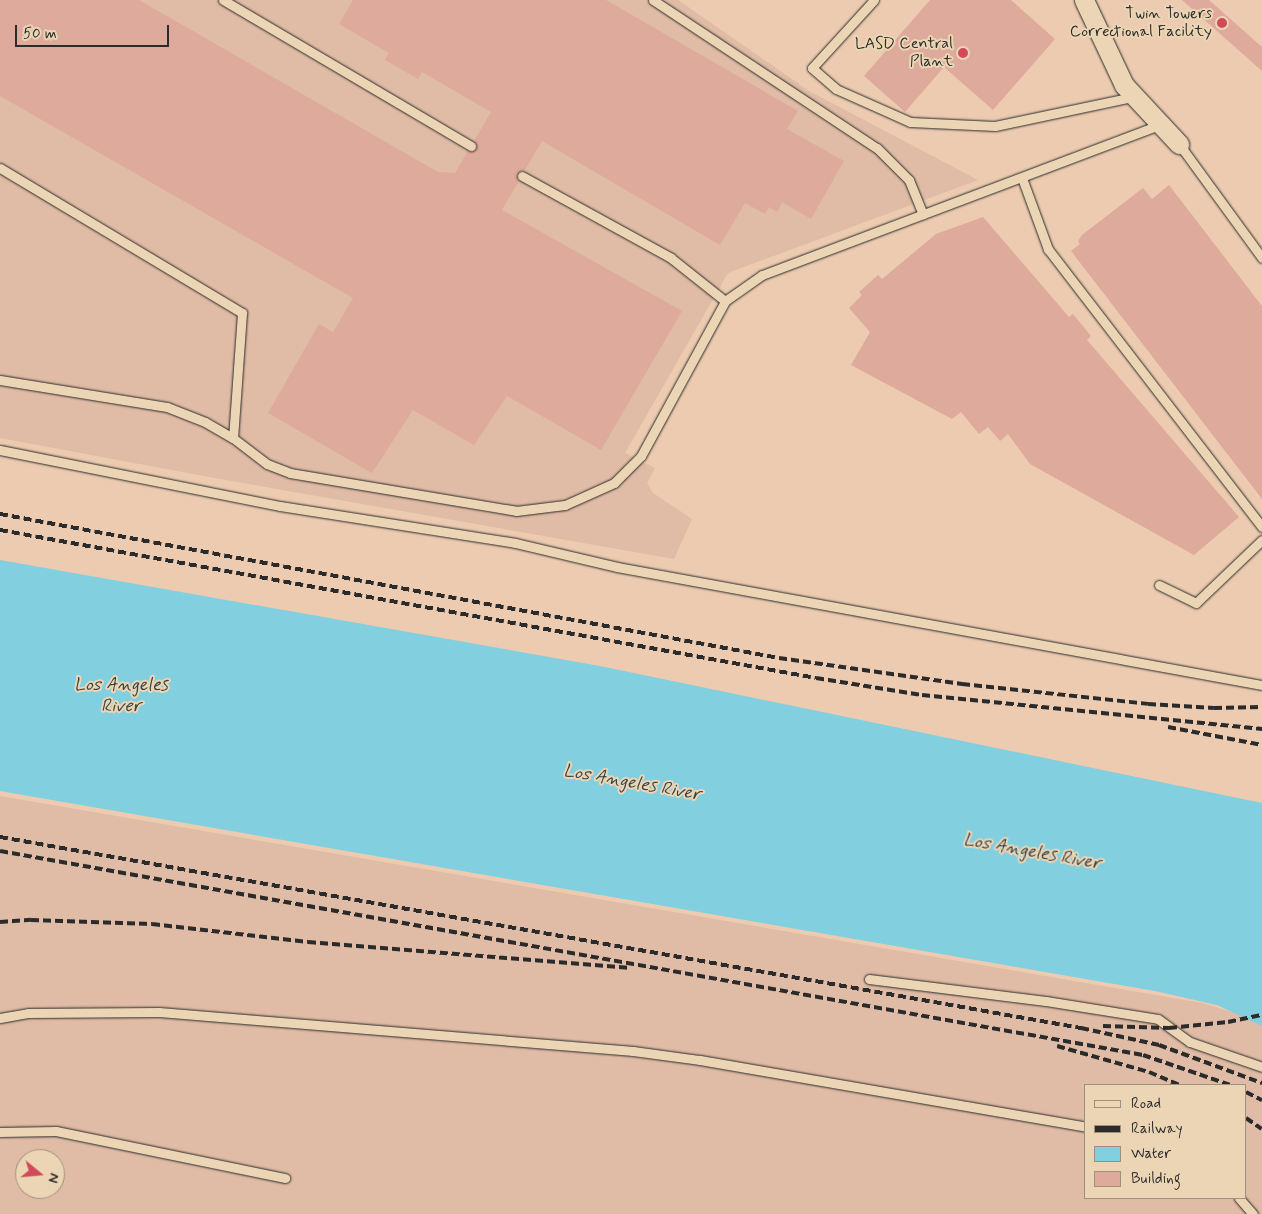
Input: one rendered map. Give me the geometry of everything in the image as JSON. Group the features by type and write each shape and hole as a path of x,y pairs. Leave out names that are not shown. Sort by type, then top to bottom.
{"street":[{"path":"1084,0 1116,72 1133,97 1179,144"}],"lane":[{"path":"223,0 471,146"},
{"path":"653,0 877,148 910,180 924,214"},
{"path":"874,0 812,68 836,89 910,122 995,126 1133,97"},
{"path":"0,380 167,407 233,438 267,464 290,473 516,511 564,505 614,483 641,456 725,302 762,275 1160,125"},
{"path":"1179,144 1262,258"},
{"path":"0,168 242,313 233,438"},
{"path":"522,176 671,258 725,302"},
{"path":"1022,178 1048,249 1262,527"},
{"path":"0,450 280,506 515,543 617,567 1262,685"},
{"path":"1159,585 1196,603 1262,540"},
{"path":"869,979 1046,1001 1158,1019 1190,1042 1262,1067"},
{"path":"0,1018 28,1013 159,1012 633,1051 700,1060 1084,1127"},
{"path":"0,1132 56,1131 285,1178"},
{"path":"1240,1199 1253,1214"}],"shaded area":[{"path":"0,0 678,0 809,91 978,180 728,273 625,453 655,468 647,483 653,493 692,519 674,559 209,477 0,438"},
{"path":"0,796 1202,1003 1262,1021 1262,1214 0,1214"}],"water":[{"name":"Los Angeles River","path":"0,560 600,666 1262,803 1262,1026 1217,1005 1155,991 0,791"}],"building":[{"path":"0,0 139,0 438,172 455,173 468,151 477,149 474,141 491,112 422,72 418,79 385,60 389,53 339,24 353,0 606,0 798,111 787,129 844,161 811,219 782,202 777,212 769,207 765,214 745,203 720,245 542,141 525,170 517,173 519,181 502,210 682,311 601,450 507,396 474,445 413,410 372,473 268,413 319,324 333,332 353,298 0,96"},
{"name":"LASD Central Plant","path":"930,0 1011,0 1055,39 993,110 944,67 905,112 864,76"},
{"name":"Twin Towers Correctional Facility","path":"1182,0 1209,0 1262,47 1262,71"},
{"path":"1169,185 1262,306 1262,499 1071,251 1080,244 1078,241 1082,235 1143,188 1152,199"},
{"path":"983,217 1069,317 1073,314 1091,336 1087,340 1239,517 1194,555 1030,464 1008,434 1000,441 988,427 979,434 961,412 952,419 851,365 870,332 849,308 862,295 859,292 878,275 882,279 936,234"}],"railway":[{"path":"0,514 779,658 962,684 1148,704 1214,708 1262,707"},
{"path":"0,530 816,678 922,695 1262,729"},
{"path":"1168,727 1262,745"},
{"path":"0,837 1081,1028 1159,1045 1262,1083"},
{"path":"0,851 1143,1055 1227,1084"},
{"path":"0,922 31,920 152,924 308,942 628,968"},
{"path":"1103,1026 1169,1028 1228,1022 1262,1015"},
{"path":"1057,1046 1149,1072 1178,1084"},
{"path":"1247,1092 1262,1100"},
{"path":"1247,1119 1262,1129"}],"place":[{"name":"Twin Towers Correctional Facility","path":"1222,23"},
{"name":"LASD Central Plant","path":"963,53"}]}
